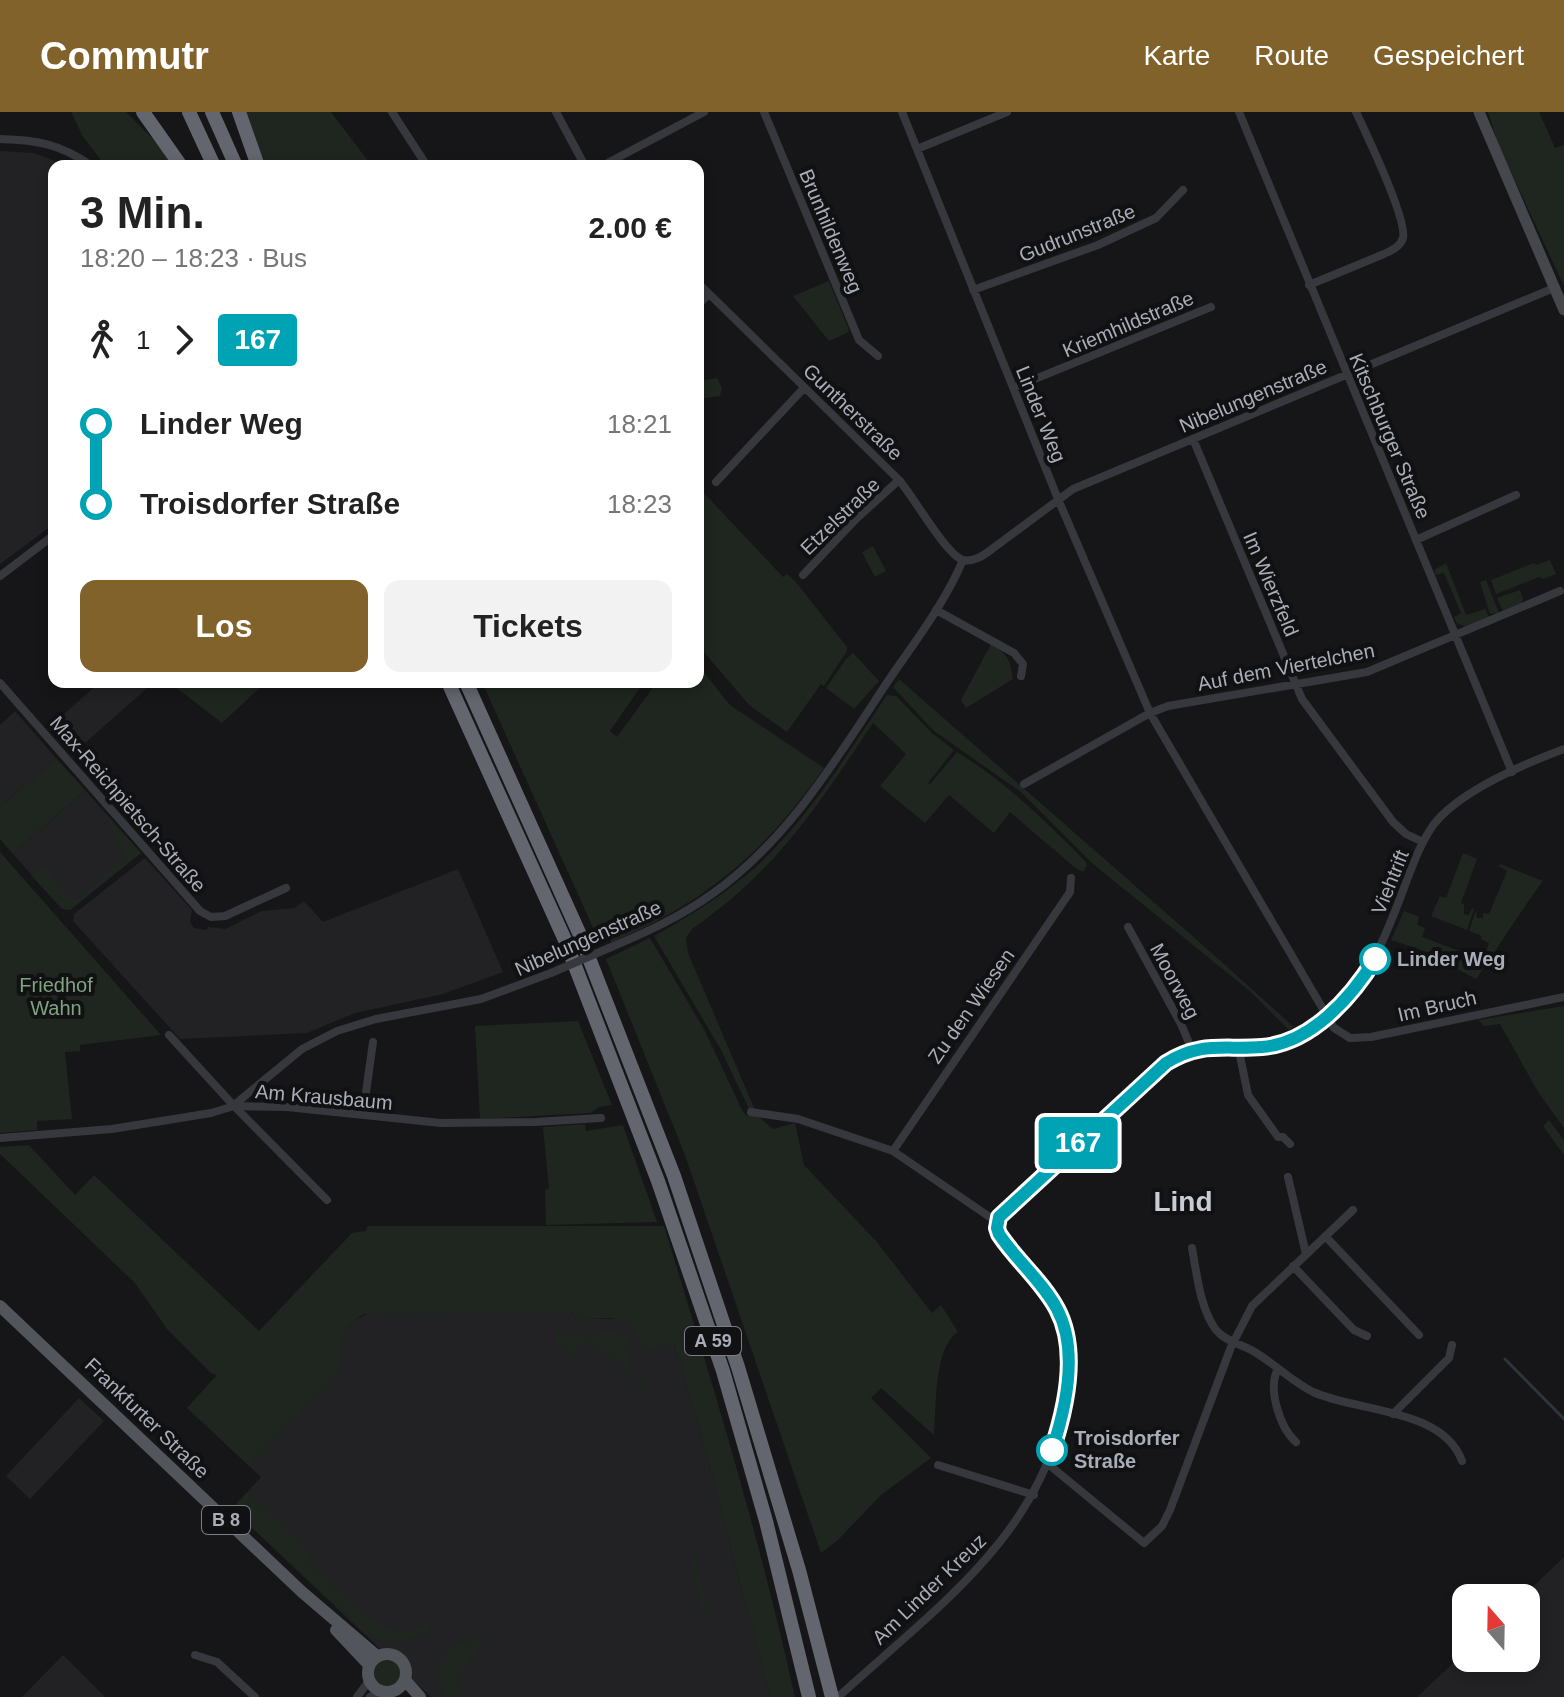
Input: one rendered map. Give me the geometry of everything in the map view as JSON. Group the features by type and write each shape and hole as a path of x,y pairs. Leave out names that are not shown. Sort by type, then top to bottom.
{"highway":[{"path":"143,112 177,160"},
{"path":"189,112 211,160"},
{"path":"212,112 233,160"},
{"path":"239,112 256,160"},
{"name":"A 59","path":"451,688 565,940 658,1181 731,1401 766,1521 809,1697"},
{"name":"A 59","path":"469,688 580,935 674,1176 738,1367 799,1570 830,1691"}],"main road":[{"name":"Frankfurter Straße","path":"0,1306 373,1661"},
{"name":"B 8","path":"373,1661 391,1654 401,1660 406,1670 405,1680 420,1697"},
{"path":"373,1661 369,1681 375,1694 400,1694 405,1680"}],"street":[{"path":"392,112 423,160"},
{"path":"556,112 582,160"},
{"path":"613,160 704,112"},
{"name":"Brunhildenweg","path":"764,112 859,340 878,356"},
{"name":"Linder Weg","path":"902,112 1058,499 1150,713 1327,1016"},
{"path":"917,149 1007,112"},
{"name":"Kitschburger Straße","path":"1239,112 1512,772"},
{"path":"1309,285 1384,254 1396,248 1403,239 1396,207 1356,112"},
{"path":"1479,112 1564,310"},
{"path":"0,139 45,143 71,152 83,160"},
{"name":"Gudrunstraße","path":"973,290 1098,245 1156,218 1183,190"},
{"name":"Nibelungenstraße","path":"234,1106 302,1049 337,1031 376,1019 481,999 649,931 714,892 770,843 808,798 936,610 963,560 979,558 1073,489 1554,288"},
{"name":"Guntherstraße","path":"704,289 899,480 923,510 947,550 963,560"},
{"path":"704,299 709,294"},
{"name":"Kriemhildstraße","path":"1013,388 1211,307"},
{"path":"716,482 804,388"},
{"name":"Im Wierzfeld","path":"1193,439 1295,685 1393,822 1406,834 1423,842"},
{"name":"Etzelstraße","path":"803,575 856,519 899,480"},
{"path":"1416,540 1516,495"},
{"path":"0,576 48,540"},
{"name":"Auf dem Viertelchen","path":"1024,784 1150,713 1168,706 1367,672 1560,591"},
{"path":"936,610 1014,653 1023,664 1021,676"},
{"name":"Max-Reichpietsch-Straße","path":"0,683 200,911 211,917 225,916 286,888"},
{"name":"Viehtrift","path":"997,1222 1007,1207 1175,1058 1211,1046 1258,1047 1280,1043 1302,1034 1327,1016 1350,993 1376,957 1423,842 1433,826 1449,809 1512,772 1564,749"},
{"name":"Zu den Wiesen","path":"893,1151 1070,892 1071,878"},
{"name":"Moorweg","path":"1128,927 1192,1050"},
{"name":"Im Bruch","path":"1327,1016 1338,1032 1357,1038 1564,997"},
{"path":"169,1035 327,1200"},
{"path":"363,1114 373,1042"},
{"path":"1238,1046 1248,1095 1278,1137 1283,1137 1290,1144"},
{"name":"Am Krausbaum","path":"0,1138 112,1129 211,1113 234,1106 287,1107 441,1123 601,1118"},
{"name":"Am Linder Kreuz","path":"751,1112 798,1119 893,1151 997,1222 1003,1240 1057,1308 1066,1337 1067,1377 1063,1414 1048,1464 1034,1495 1003,1541 973,1574 838,1697"},
{"path":"1288,1177 1306,1254"},
{"path":"1048,1464 1144,1543 1162,1526 1170,1510 1234,1342 1256,1301 1353,1210"},
{"path":"1326,1237 1419,1335"},
{"path":"1192,1248 1202,1299 1222,1336 1256,1353 1321,1395 1393,1414 1443,1433 1455,1445 1462,1461"},
{"path":"1293,1266 1354,1330 1367,1336"},
{"path":"1393,1414 1449,1358 1452,1345"},
{"path":"1278,1369 1273,1382 1285,1429 1296,1442"},
{"path":"938,1465 1034,1495"},
{"path":"195,1655 217,1662 255,1697"},
{"path":"357,1697 369,1681"}],"shaded area":[{"path":"0,151 34,153 52,160 48,160 48,528 0,564"},
{"path":"93,688 147,688 76,751 52,725"},
{"path":"15,711 56,758 0,807 0,725"},
{"path":"85,790 141,853 70,910 62,909 13,854"},
{"path":"145,858 192,910 190,922 194,928 206,930 208,927 225,929 262,911 295,908 304,901 323,922 458,869 503,972 443,994 355,1013 307,1033 180,1039 73,921 74,914"},
{"path":"571,1312 577,1319 619,1319 674,1344 701,1434 770,1697 431,1697 232,1509 261,1477 250,1467 342,1366 340,1346 343,1335 353,1321 369,1313"},
{"path":"79,1398 104,1421 30,1499 6,1476"},
{"path":"1564,1557 1564,1697 1417,1697 1452,1664 1452,1672 1540,1672 1540,1584 1536,1584"},
{"path":"63,1655 105,1697 22,1697"}],"green space":[{"path":"71,112 126,112 156,142 168,160 101,160 82,135"},
{"path":"246,112 331,112 367,160 263,160"},
{"path":"1488,112 1539,112 1555,148 1564,145 1564,286 1498,144"},
{"path":"829,281 849,330 829,341 793,296"},
{"path":"717,378 722,388 720,396 704,398 704,379"},
{"path":"704,493 783,577 787,574 795,581 847,647 824,686 821,684 787,732 749,705 704,652"},
{"path":"873,546 886,571 875,577 862,552"},
{"path":"1550,560 1556,574 1543,579 1539,577 1496,594 1491,580"},
{"path":"1446,563 1466,615 1485,609 1489,617 1466,627 1457,623 1454,617 1461,613 1444,573 1436,575 1434,570"},
{"path":"1486,580 1499,613 1490,614 1480,582"},
{"path":"1520,590 1522,603 1503,611 1497,598"},
{"path":"991,644 1007,658 1013,679 966,708 961,700"},
{"path":"853,653 879,681 854,709 826,688"},
{"path":"704,672 730,705 824,768 779,825 731,872 705,892 645,927 611,943 610,940 600,943 485,688 640,688 610,731 617,737 653,688 704,688"},
{"path":"899,679 1294,1027 1289,1030 1251,992 1093,864 1021,792 934,731 893,687"},
{"path":"177,688 260,688 222,723"},
{"path":"887,695 896,696 932,733 954,750 928,783 957,752 1025,803 1087,866 1083,872 1073,866 1010,812 994,833 949,795 925,823 880,786 906,754 873,723 833,783 772,860 692,929 686,938 688,953 755,1110 749,1109 721,1050 654,936 720,895 775,848 826,785"},
{"path":"56,758 85,790 13,854 0,839 0,807"},
{"path":"110,819 141,853 70,910 62,909 31,875 43,865 75,900 126,856 112,838 117,835 106,822"},
{"name":"Friedhof Wahn","path":"0,852 161,1035 80,1045 80,1051 65,1052 72,1119 37,1121 37,1130 0,1133"},
{"path":"1463,853 1477,859 1461,903 1464,914 1469,915 1474,909 1467,930 1431,916 1440,896 1446,898"},
{"path":"1500,864 1543,881 1476,979 1419,949 1391,940 1404,911 1419,917 1417,925 1425,928 1422,937 1483,960 1489,943 1481,939 1482,936 1469,931 1476,910 1477,918 1483,918 1483,913 1489,914 1507,871"},
{"path":"650,938 705,1031 742,1110 747,1116 758,1116 773,1129 795,1123 804,1165 876,1241 932,1313 941,1305 958,1332 944,1351 940,1365 934,1435 881,1388 871,1398 931,1458 881,1495 838,1540 821,1553 685,1155 606,959"},
{"path":"1564,1006 1564,1128 1538,1092 1500,1024 1484,1026 1478,1020"},
{"path":"578,1021 612,1105 599,1107 590,1113 480,1119 475,1026"},
{"path":"1549,1120 1564,1140 1564,1155 1543,1126"},
{"path":"585,1124 586,1131 623,1125 657,1222 546,1225 545,1190 549,1188 543,1127"},
{"path":"29,1145 75,1195 94,1175 259,1331 352,1233 366,1231 368,1226 664,1226 751,1519 795,1697 770,1697 701,1434 674,1344 644,1350 626,1323 611,1318 577,1319 571,1312 365,1314 347,1329 342,1366 336,1376 250,1467 187,1408 217,1375 211,1373 167,1329 135,1283 0,1154 0,1147"},
{"path":"560,1329 567,1329 567,1336 599,1336 599,1329 626,1335 633,1349 627,1352 635,1378 642,1377 646,1392 591,1340 573,1357 555,1343 555,1334"},
{"path":"247,1492 309,1551 308,1560 365,1613 390,1629 402,1632 431,1622 428,1631 399,1641 384,1641 370,1636 232,1509"},
{"path":"694,1556 709,1613 703,1614 690,1557"},
{"path":"486,1638 486,1648 479,1646 469,1664 454,1680 465,1697 445,1697 437,1672 444,1654 461,1643"},
{"path":"387,1657 398,1662 403,1673 398,1684 387,1689 376,1684 371,1673 376,1662"}],"waterway":[{"path":"1505,1359 1564,1419"}],"bus line":[{"name":"167","path":"1052,1450 1063,1414 1067,1377 1068,1347 1063,1323 1057,1308 999,1234 999,1217 1166,1063 1202,1047 1272,1046 1302,1034 1339,1005 1375,959"}],"place":[{"name":"Linder Weg","path":"1375,959"},
{"name":"Troisdorfer Straße","path":"1052,1450"}],"district":[{"name":"Lind","path":"1183,1201"}]}
